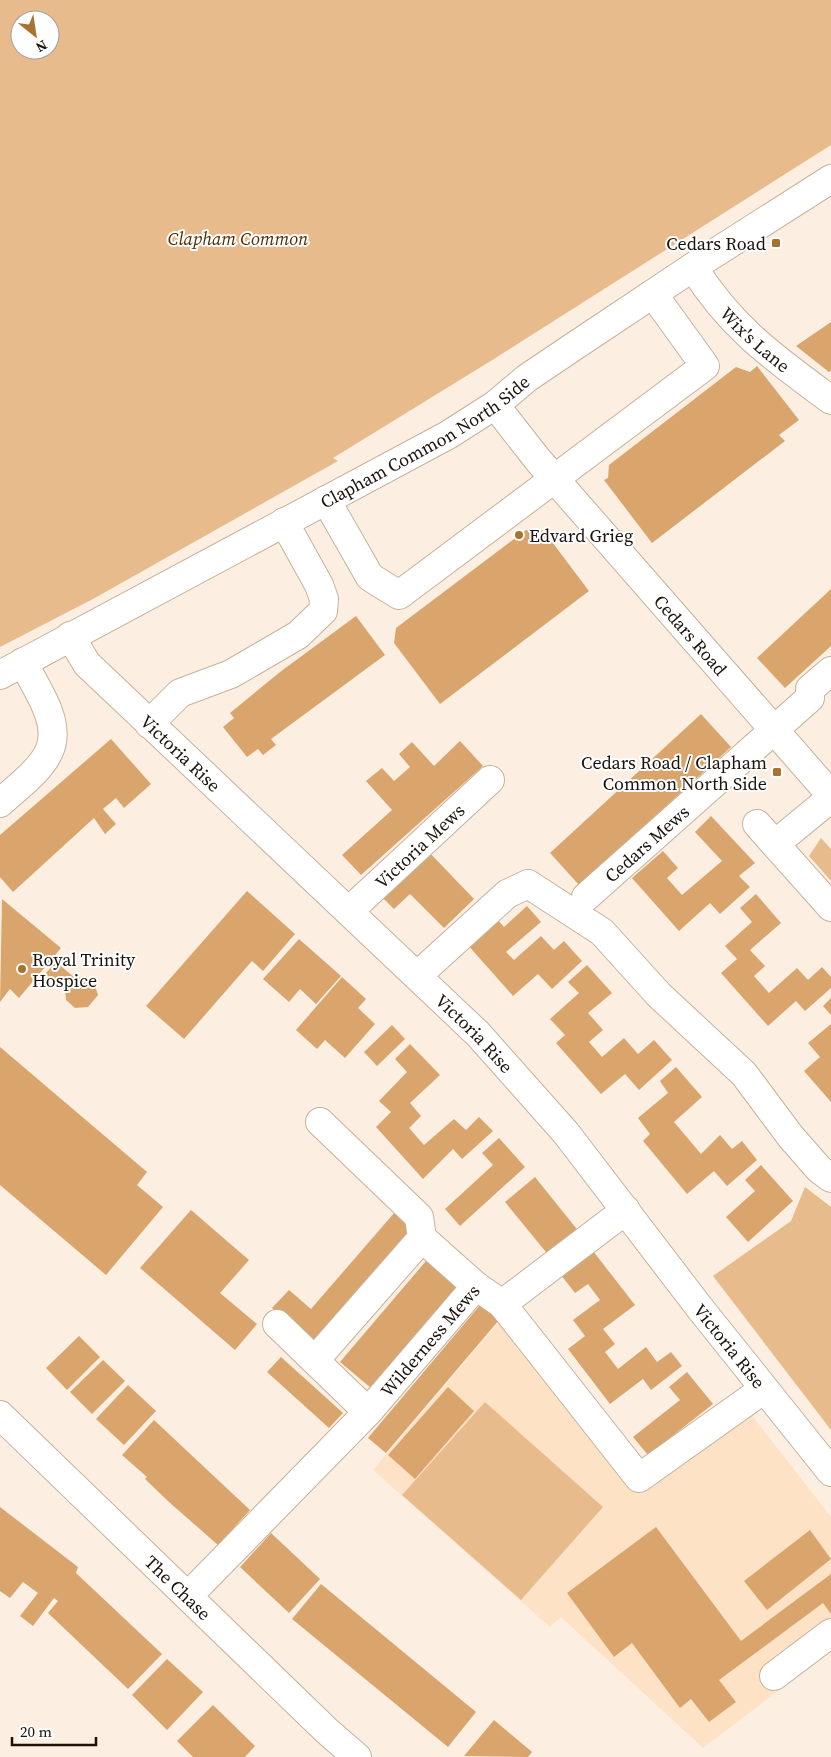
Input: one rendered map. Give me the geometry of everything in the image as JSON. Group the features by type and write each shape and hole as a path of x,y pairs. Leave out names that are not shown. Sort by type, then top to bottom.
{"main road":[{"name":"Clapham Common North Side","path":"11,669 431,445 495,405 527,378 693,266 831,179"},
{"name":"Wix's Lane","path":"693,266 715,300 745,333 831,400"},
{"path":"326,500 370,576 399,595 556,480 705,366 653,294"},
{"name":"Cedars Road","path":"495,405 556,480 831,796"},
{"path":"149,724 180,693 231,674 268,653 298,635 322,611 324,599 319,585 284,522"},
{"name":"Victoria Rise","path":"70,636 87,664 418,975 478,1034 566,1133 764,1389 831,1472"},
{"path":"0,803 39,766 50,749 52,734 49,715 11,669"},
{"name":"Cedars Mews","path":"586,897 775,731 810,698 810,689 831,671"},
{"name":"Victoria Mews","path":"349,911 490,780"},
{"path":"775,844 831,796"},
{"path":"757,824 831,907"},
{"path":"418,975 507,894 528,884 602,932 659,995 744,1074 791,1137 819,1169 831,1178"},
{"path":"315,1360 422,1238 419,1217 320,1122"},
{"path":"502,1304 626,1210"},
{"name":"Wilderness Mews","path":"188,1596 368,1412 476,1286 422,1238"},
{"path":"476,1286 502,1304 639,1478 764,1389"},
{"name":"Wilderness Mews","path":"277,1324 368,1412"},
{"name":"The Chase","path":"0,1415 326,1731 357,1757"},
{"path":"774,1676 831,1633"}],"shaded area":[{"path":"498,1323 624,1474 747,1409 831,1517 831,1651 703,1748 561,1617 550,1627 373,1470"}],"green space":[{"name":"Clapham Common","path":"0,0 831,0 831,145 494,359 333,458 338,461 93,599 0,647"},
{"path":"821,838 831,849 831,881 809,856"},
{"path":"805,1187 831,1207 831,1430 713,1276 791,1221"},
{"path":"485,1402 603,1507 521,1600 402,1495"}],"building":[{"path":"831,322 831,371 829,372 796,346"},
{"path":"757,366 799,420 779,435 785,441 652,543 604,480 608,478 609,465 736,367 750,372"},
{"path":"526,530 537,534 543,530 589,591 440,704 394,643 396,628"},
{"path":"831,589 831,646 785,688 757,658"},
{"path":"356,616 385,655 271,739 276,745 263,755 258,749 247,757 223,727 234,718 230,713 280,672"},
{"path":"701,714 731,747 579,885 550,853"},
{"path":"111,739 151,784 124,808 116,798 103,809 116,824 105,834 94,818 13,892 0,877 0,835"},
{"path":"460,741 483,766 361,875 342,855 392,810 366,781 382,768 394,781 410,767 399,754 412,742 434,766"},
{"path":"711,816 755,863 739,876 750,887 720,914 710,903 679,931 632,878 663,851 678,868 667,878 682,895 722,861 695,832"},
{"path":"426,849 474,899 444,928 410,894 394,909 379,894"},
{"path":"247,891 295,934 263,971 252,961 184,1039 146,1006"},
{"path":"756,894 781,923 750,950 765,966 754,976 769,993 797,968 808,980 822,967 831,977 831,988 805,1011 796,1001 768,1026 721,973 737,959 725,946 752,922 740,908"},
{"name":"Royal Trinity Hospice","path":"2,899 61,948 19,998 10,989 0,1002"},
{"path":"527,906 541,922 506,952 514,960 541,936 554,950 564,941 582,961 552,989 538,974 513,996 466,943 495,917 504,927"},
{"path":"299,939 341,976 316,1004 300,989 289,1002 263,979"},
{"path":"56,962 75,978 86,976 94,982 98,995 88,1007 75,1008 66,1000 65,990 45,974"},
{"path":"587,965 612,993 588,1013 603,1030 589,1042 602,1057 624,1038 638,1054 654,1040 672,1060 639,1090 625,1074 601,1094 556,1043 565,1035 550,1019 579,993 568,982"},
{"path":"342,977 366,999 358,1008 375,1024 345,1058 325,1040 317,1049 296,1030"},
{"path":"831,998 831,1015 823,1006"},
{"path":"831,1024 831,1102 804,1071 820,1057 808,1043"},
{"path":"392,1025 405,1039 377,1066 364,1052"},
{"path":"410,1044 440,1075 410,1103 421,1116 409,1128 424,1145 454,1119 466,1130 479,1117 493,1131 462,1159 453,1149 423,1179 376,1127 391,1112 379,1101 407,1072 395,1059"},
{"path":"0,1047 147,1172 137,1185 163,1207 106,1275 0,1185"},
{"path":"676,1067 702,1097 674,1122 701,1154 720,1135 732,1149 742,1141 757,1160 727,1186 714,1171 687,1194 643,1141 650,1134 638,1118 668,1093 660,1081"},
{"path":"499,1138 525,1167 460,1226 445,1209 493,1165 482,1153"},
{"path":"761,1165 793,1201 748,1242 726,1217 755,1191 745,1180"},
{"path":"535,1177 580,1233 550,1257 505,1202"},
{"path":"191,1210 249,1260 220,1293 257,1324 235,1350 140,1268"},
{"path":"395,1212 413,1227 314,1344 272,1308 289,1290 311,1309"},
{"path":"593,1251 635,1305 603,1329 615,1344 605,1352 618,1369 646,1347 657,1362 671,1352 682,1366 651,1390 643,1379 610,1404 568,1349 585,1336 573,1320 600,1300 588,1284 575,1293 561,1275"},
{"path":"426,1261 457,1288 371,1388 340,1362"},
{"path":"481,1304 499,1320 386,1453 368,1438"},
{"path":"79,1336 100,1357 67,1390 46,1368"},
{"path":"281,1357 343,1413 329,1428 267,1372"},
{"path":"103,1360 125,1381 92,1414 70,1392"},
{"path":"687,1372 713,1404 648,1455 633,1437 680,1400 669,1387"},
{"path":"128,1385 156,1411 124,1445 96,1419"},
{"path":"448,1387 474,1411 415,1479 388,1455"},
{"path":"154,1420 250,1510 218,1545 169,1502 145,1479 147,1477 122,1455"},
{"path":"0,1507 78,1567 76,1573 162,1654 128,1689 48,1613 58,1601 54,1598 33,1626 20,1616 38,1593 23,1582 10,1598 0,1591"},
{"path":"656,1527 741,1641 831,1574 831,1614 823,1603 719,1680 736,1702 709,1722 691,1699 680,1708 632,1643 614,1657 567,1593"},
{"path":"810,1530 831,1559 767,1610 744,1581"},
{"path":"271,1533 320,1579 289,1613 240,1567"},
{"path":"321,1584 476,1712 448,1747 292,1619"},
{"path":"167,1659 203,1692 167,1730 132,1695"},
{"path":"213,1705 255,1746 245,1757 193,1757 177,1741"},
{"path":"494,1720 532,1752 528,1757 464,1756"}],"place":[{"name":"Cedars Road","path":"776,243"},
{"name":"Edvard Grieg","path":"519,535"},
{"name":"Cedars Road / Clapham Common North Side","path":"777,772"},
{"name":"Royal Trinity Hospice","path":"22,969"}]}
